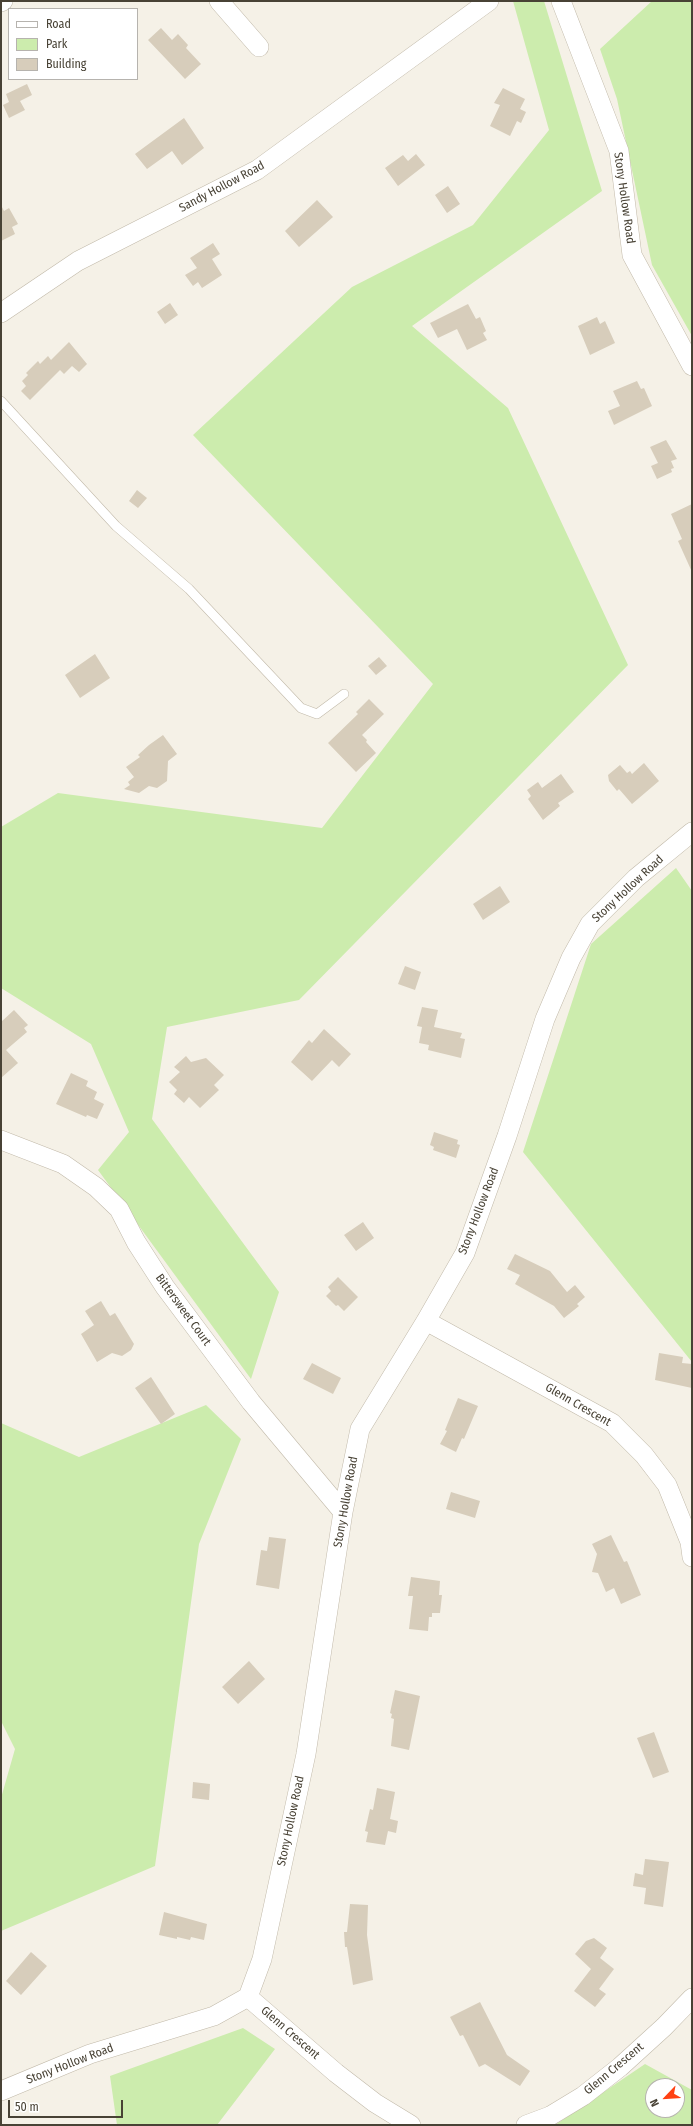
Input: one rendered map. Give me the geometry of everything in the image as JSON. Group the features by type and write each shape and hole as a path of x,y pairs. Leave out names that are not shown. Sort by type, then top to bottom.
{"street":[{"path":"219,1 259,47"},
{"name":"Sandy Hollow Road","path":"1,313 78,261 258,170 489,1"},
{"name":"Stony Hollow Road","path":"561,1 619,151 632,255 692,366"},
{"name":"Stony Hollow Road","path":"1,2091 90,2054 214,2016 248,1997 262,1959 306,1754 343,1512 360,1429 426,1321 464,1253 507,1136 545,1018 571,958 590,924 636,878 692,832"},
{"name":"Bittersweet Court","path":"1,1140 63,1164 96,1187 119,1209 136,1242 165,1288 250,1402 343,1512"},
{"name":"Glenn Crescent","path":"426,1321 612,1423 644,1455 667,1485 690,1542 692,1557"},
{"name":"Glenn Crescent","path":"248,1997 336,2073 375,2103 411,2125"},
{"name":"Glenn Crescent","path":"526,2125 550,2116 583,2096 620,2067 664,2027 692,1998"}],"lane":[{"path":"1,401 116,526 189,589 301,708 317,714 344,694"}],"green space":[{"path":"513,1 544,1 602,191 412,326 508,408 628,665 299,1000 167,1027 152,1119 279,1292 251,1379 98,1170 129,1132 91,1044 1,988 1,827 58,793 322,828 433,684 193,435 352,287 473,225 549,130"},
{"path":"652,1 692,1 692,336 652,265 617,99 600,49"},
{"path":"676,868 692,891 692,1362 523,1152 591,944"},
{"path":"206,1405 241,1439 199,1544 155,1866 1,1931 1,1798 15,1749 1,1721 1,1423 79,1457"},
{"path":"243,2028 275,2049 217,2125 117,2125 110,2076"},
{"path":"645,2064 670,2078 645,2078 645,2118 685,2118 685,2086 692,2090 692,2125 555,2125"}],"building":[{"path":"161,28 172,40 178,34 188,45 186,48 201,64 185,79 148,40"},
{"path":"27,84 32,95 20,101 25,110 9,118 3,105 9,102 6,94"},
{"path":"503,88 525,99 520,109 526,112 521,123 517,121 510,136 490,126 500,105 494,103"},
{"path":"184,118 204,148 182,165 172,151 147,169 135,154"},
{"path":"416,154 425,165 398,186 385,168 403,155 408,161"},
{"path":"448,186 460,204 447,213 435,195"},
{"path":"317,200 333,217 299,247 285,231"},
{"path":"1,205 4,211 9,208 18,224 12,227 15,234 1,241"},
{"path":"213,243 220,254 212,259 222,275 202,288 198,282 193,286 185,275 197,268 190,258"},
{"path":"170,303 178,315 165,324 157,312"},
{"path":"468,304 476,319 480,317 486,331 483,333 487,340 467,350 457,329 438,338 430,323"},
{"path":"597,317 600,324 605,321 615,343 590,355 578,326"},
{"path":"69,342 87,364 79,372 72,366 64,374 60,370 30,400 21,391 26,386 22,381 28,375 26,373 38,361 40,364 48,356 51,360"},
{"path":"637,381 641,389 644,388 652,406 614,425 608,411 620,406 613,391"},
{"path":"666,440 677,459 671,461 674,468 671,469 672,472 657,479 651,466 658,463 650,447"},
{"path":"137,490 147,498 138,508 129,501"},
{"path":"692,504 692,572 678,541 682,539 671,514"},
{"path":"95,654 110,678 80,698 65,675"},
{"path":"379,657 387,666 376,675 368,666"},
{"path":"369,699 384,714 362,735 376,753 356,772 328,743 358,714 356,712"},
{"path":"163,735 177,754 168,761 167,781 157,788 149,786 139,793 124,789 130,785 128,782 134,777 126,767 140,757 138,755 149,745"},
{"path":"644,763 659,781 632,804 619,789 617,791 609,781 608,775 620,765 627,773 630,771 632,774"},
{"path":"561,774 574,792 558,803 560,806 543,820 528,799 531,796 527,790 538,782 542,788"},
{"path":"500,886 510,902 483,920 473,904"},
{"path":"405,966 421,972 415,990 398,984"},
{"path":"422,1007 438,1010 434,1027 462,1033 460,1038 465,1039 461,1058 428,1050 429,1045 419,1043 422,1027 417,1026"},
{"path":"14,1010 28,1025 24,1028 27,1032 6,1050 18,1063 1,1078 1,1022"},
{"path":"324,1029 351,1054 339,1067 332,1060 312,1081 291,1062 309,1040 312,1043"},
{"path":"186,1056 191,1062 206,1058 224,1075 214,1085 219,1090 200,1108 189,1097 184,1103 174,1094 177,1090 169,1082 180,1072 174,1067"},
{"path":"71,1073 88,1081 86,1086 97,1092 94,1099 104,1104 97,1119 87,1115 86,1117 56,1104"},
{"path":"434,1132 458,1140 457,1144 460,1145 456,1158 433,1150 434,1147 430,1145"},
{"path":"363,1222 374,1238 356,1251 344,1235"},
{"path":"515,1254 550,1271 567,1292 575,1285 585,1297 577,1304 579,1306 564,1318 554,1306 515,1284 520,1275 507,1269"},
{"path":"338,1277 358,1297 344,1311 338,1305 336,1306 326,1296 331,1291 328,1287"},
{"path":"101,1301 110,1316 115,1313 134,1344 131,1350 122,1356 112,1353 97,1362 81,1334 94,1325 85,1311"},
{"path":"659,1353 683,1357 682,1363 692,1364 692,1388 655,1380"},
{"path":"312,1363 341,1378 333,1394 303,1379"},
{"path":"151,1377 175,1414 161,1424 135,1388"},
{"path":"458,1398 478,1406 464,1439 462,1438 456,1452 440,1444 447,1431 445,1430"},
{"path":"451,1492 480,1501 475,1518 446,1509"},
{"path":"611,1535 624,1562 627,1561 641,1595 621,1604 614,1588 606,1592 598,1573 592,1572 597,1554 592,1544"},
{"path":"269,1537 286,1539 279,1589 256,1585 261,1550 267,1551"},
{"path":"411,1577 440,1581 439,1595 442,1595 440,1613 432,1613 432,1617 429,1617 428,1631 409,1629 413,1596 408,1596"},
{"path":"249,1661 265,1679 238,1704 222,1687"},
{"path":"395,1690 420,1696 409,1750 391,1746 394,1719 391,1718 392,1714 390,1713"},
{"path":"654,1732 669,1772 653,1778 637,1738"},
{"path":"193,1782 210,1784 209,1800 192,1798"},
{"path":"377,1788 395,1792 390,1819 398,1821 396,1833 388,1831 385,1845 366,1842 368,1832 365,1831 370,1809 373,1810"},
{"path":"645,1859 669,1862 663,1907 644,1904 646,1888 633,1886 635,1873 643,1875"},
{"path":"350,1904 368,1905 367,1935 373,1980 353,1985 347,1947 345,1947 344,1932 347,1932"},
{"path":"164,1912 207,1924 204,1940 191,1937 190,1940 177,1937 177,1939 159,1935"},
{"path":"594,1938 607,1948 600,1958 614,1969 599,1989 606,1994 595,2007 574,1991 591,1969 575,1954 586,1941"},
{"path":"31,1952 47,1966 21,1995 6,1981"},
{"path":"480,2002 507,2055 530,2071 520,2086 485,2064 479,2067 463,2035 460,2036 450,2017"}]}
